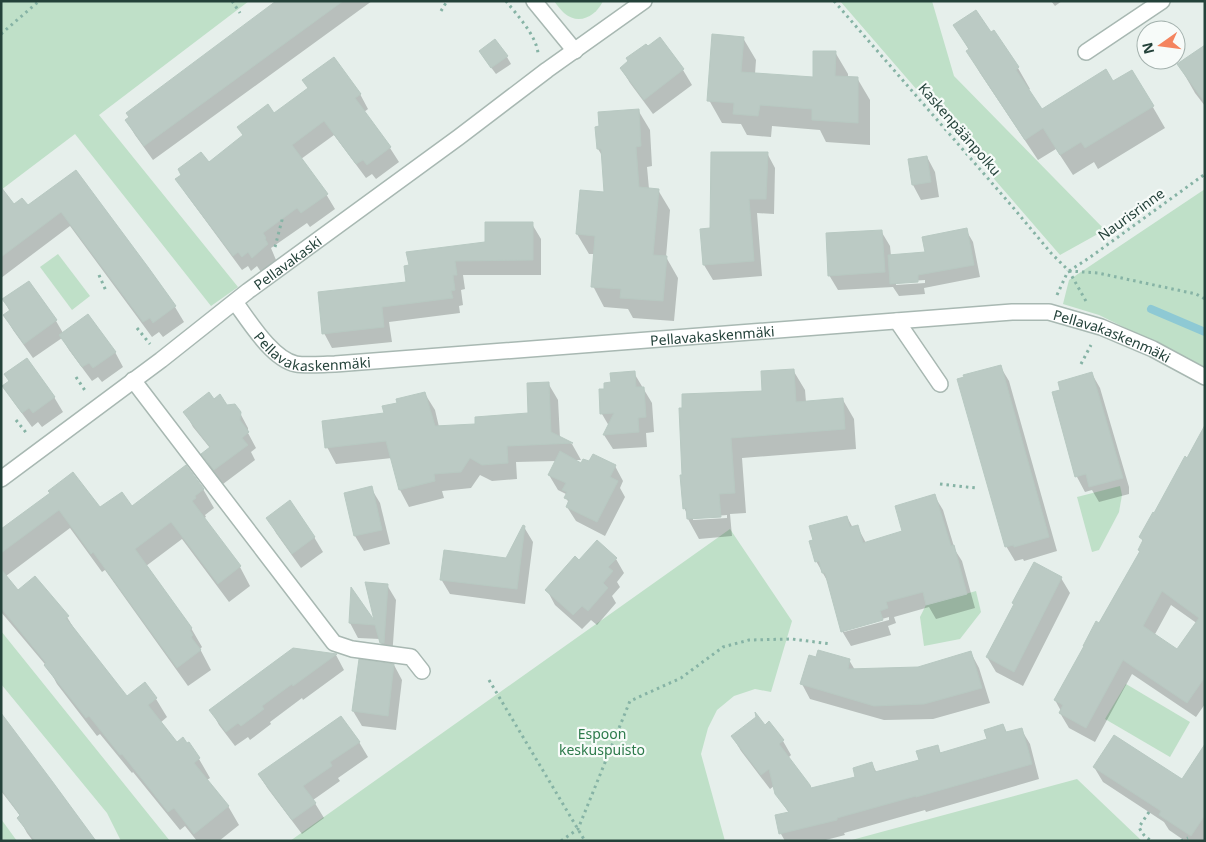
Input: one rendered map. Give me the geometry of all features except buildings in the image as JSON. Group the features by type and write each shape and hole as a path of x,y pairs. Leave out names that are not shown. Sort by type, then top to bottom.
{"street":[{"path":"534,1 575,51"},
{"name":"Pellavakaski","path":"1,479 248,291 547,70 644,1"},
{"path":"1086,52 1162,1"},
{"name":"Pellavakaskenmäki","path":"235,302 268,346 282,357 296,364 336,364 1012,312 1049,312 1101,327 1153,349 1205,377"},
{"path":"897,321 940,384"},
{"path":"133,380 334,642 352,649 411,657 422,671"}],"path":[{"path":"2,33 39,1"},
{"path":"232,1 240,13"},
{"path":"441,12 447,1"},
{"path":"506,1 533,38 538,51 537,57 547,70"},
{"name":"Kaskenpäänpolku","path":"834,1 1051,253 1069,271 1101,327"},
{"name":"Naurisrinne","path":"1069,271 1205,174"},
{"path":"1049,312 1069,271 1098,273 1196,294 1205,299"},
{"path":"99,275 106,291"},
{"path":"138,328 153,349"},
{"path":"76,377 90,396"},
{"path":"16,420 31,440"},
{"path":"940,484 976,488"},
{"path":"561,841 578,829 630,702 681,678 724,647 749,640 792,638 831,644"},
{"path":"489,680 585,841"},
{"path":"1149,812 1140,827 1145,837 1152,841"},
{"path":"1180,841 1188,838"}],"green space":[{"path":"1,1 249,1 99,115 238,287 211,306 75,134 1,190"},
{"path":"554,1 603,1 592,15 586,18 575,19 564,13"},
{"path":"840,1 932,1 954,76 1105,230 1060,255"},
{"path":"1205,189 1205,367 1099,315 1063,304 1069,280"},
{"path":"58,254 90,296 72,310 40,267"},
{"path":"1120,486 1122,495 1119,512 1099,550 1092,552 1077,497"},
{"name":"Espoon keskuspuisto","path":"730,529 792,621 771,692 755,689 734,696 717,710 708,728 701,754 725,841 290,841"},
{"path":"976,591 981,612 960,639 924,646 920,617 926,605"},
{"path":"1,631 170,841 121,841 107,813 1,684"},
{"path":"1126,684 1190,722 1170,757 1105,719"},
{"path":"1077,779 1142,841 848,841"},
{"path":"1,819 17,841 1,841"}],"waterway":[{"path":"1151,309 1205,332"}]}
